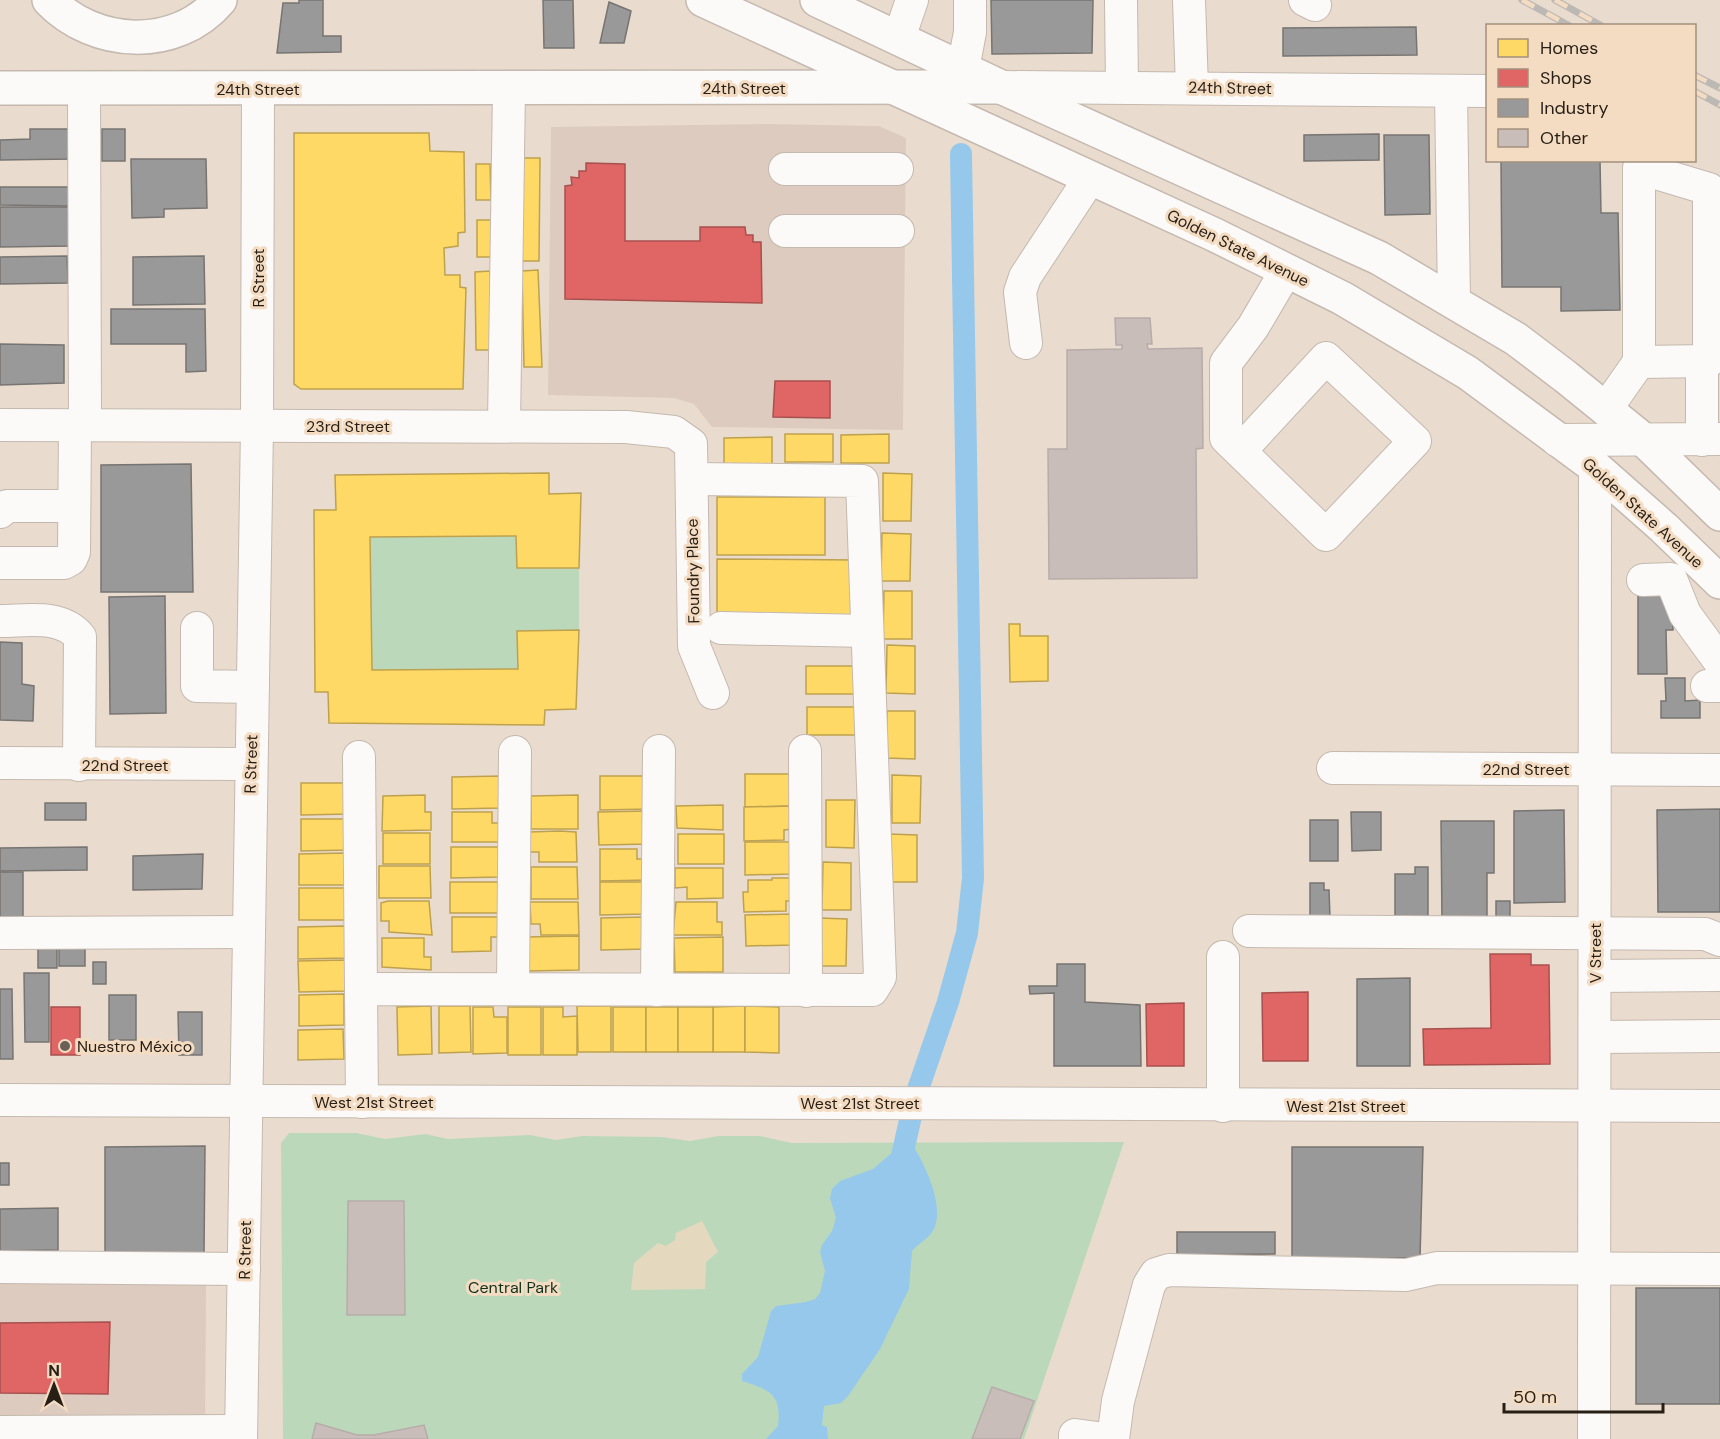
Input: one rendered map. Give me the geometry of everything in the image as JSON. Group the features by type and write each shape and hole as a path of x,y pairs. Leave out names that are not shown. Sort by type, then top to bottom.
{"main road":[{"path":"49,0 76,23 100,34 128,39 172,31 194,22 220,0"},
{"name":"Golden State Avenue","path":"703,0 1090,178 1342,298 1468,373 1595,467 1664,528 1720,582"},
{"path":"818,0 1001,87 1379,258 1516,339 1645,441 1720,514"},
{"name":"24th Street","path":"0,88 1001,87"}],"street":[{"path":"899,38 912,0"},
{"path":"1121,0 1122,87"},
{"path":"1190,0 1192,88"},
{"path":"963,69 970,32 967,1"},
{"name":"24th Street","path":"1001,87 1486,91"},
{"path":"0,563 64,563 71,559 74,552 74,506 80,425 84,89"},
{"name":"R Street","path":"241,1435 247,1102 247,932 257,427 258,89"},
{"path":"504,425 509,89"},
{"path":"1451,91 1454,302"},
{"path":"1606,409 1639,362 1639,168 1709,189 1709,361 1639,362"},
{"path":"785,169 897,169"},
{"path":"1026,343 1020,292 1025,276 1090,178"},
{"path":"785,231 898,231"},
{"path":"1240,451 1326,358 1414,441 1326,535 1226,438 1226,363 1253,327 1286,270"},
{"path":"1557,440 1711,440 1702,361"},
{"name":"23rd Street","path":"0,425 626,426 674,432 691,444"},
{"name":"Foundry Place","path":"691,444 694,646 713,693"},
{"name":"V Street","path":"1594,1439 1595,467"},
{"path":"362,989 873,990 880,977 862,481 692,479"},
{"path":"0,512 7,506 74,506"},
{"path":"1643,580 1671,579 1684,614 1716,678"},
{"path":"0,621 59,621 71,626 80,637 79,765"},
{"path":"197,628 197,687 253,687"},
{"path":"721,628 867,631"},
{"path":"805,750 806,991"},
{"path":"657,990 659,751"},
{"path":"513,989 515,752"},
{"path":"359,757 362,1102"},
{"name":"22nd Street","path":"0,763 250,764"},
{"name":"22nd Street","path":"1333,768 1720,770"},
{"path":"1248,931 1705,934 1720,940"},
{"path":"0,933 247,932"},
{"path":"1223,957 1223,1106"},
{"path":"1595,975 1720,975"},
{"path":"1595,1037 1720,1036"},
{"name":"West 21st Street","path":"0,1100 1720,1106"},
{"path":"0,1267 244,1269"},
{"path":"1113,1439 1118,1401 1149,1285 1156,1274 1169,1270 1406,1275 1437,1268 1720,1269"},
{"path":"0,1432 241,1435"}],"shaded area":[{"path":"768,124 879,126 906,138 903,430 712,427 694,404 674,398 548,395 551,127"},
{"path":"0,1276 206,1278 205,1439 0,1439"}],"green space":[{"path":"516,536 517,568 579,568 579,630 518,631 518,669 372,670 370,537"},
{"name":"Central Park","path":"289,1133 356,1133 385,1139 425,1134 448,1139 530,1135 556,1140 582,1136 662,1137 690,1141 718,1136 760,1136 792,1143 1124,1142 1024,1439 283,1439 281,1143"}],"sand":[{"path":"702,1221 718,1252 706,1262 705,1289 631,1290 634,1263 658,1243 666,1246 675,1240 676,1233"}],"water":[{"path":"902,1144 912,1144 929,1176 937,1216 935,1227 929,1236 912,1251 909,1289 880,1349 848,1396 841,1403 824,1406 822,1425 827,1427 828,1439 766,1439 778,1426 778,1406 772,1394 742,1381 742,1374 758,1357 771,1311 776,1306 815,1299 820,1293 825,1271 820,1252 832,1231 836,1218 830,1198 832,1189 840,1181 873,1169"}],"building: Homes":[{"path":"294,133 429,133 430,151 464,152 465,232 458,233 458,246 444,248 445,275 460,275 460,287 466,288 463,389 301,389 294,384"},
{"path":"522,158 540,158 539,261 522,261"},
{"path":"476,164 490,164 491,200 476,200"},
{"path":"477,220 492,220 492,257 477,257"},
{"path":"538,270 542,367 524,367 522,271"},
{"path":"490,271 490,350 476,350 475,272"},
{"path":"785,434 833,434 833,462 785,462"},
{"path":"889,434 889,463 841,463 841,435"},
{"path":"772,437 772,466 724,466 724,438"},
{"path":"549,473 549,494 581,493 579,568 517,568 516,536 370,537 372,670 518,669 517,631 579,630 576,709 545,710 544,725 329,723 328,692 315,692 314,510 336,510 335,475"},
{"path":"883,473 912,474 911,521 883,521"},
{"path":"717,497 825,497 825,555 717,555"},
{"path":"882,533 911,534 910,581 881,581"},
{"path":"717,559 859,560 858,615 717,617"},
{"path":"884,591 912,591 912,639 883,639"},
{"path":"1009,624 1020,624 1020,636 1048,636 1048,681 1010,682"},
{"path":"887,645 915,646 915,694 886,693"},
{"path":"806,666 854,666 854,694 806,694"},
{"path":"807,707 855,707 855,735 807,735"},
{"path":"887,711 915,711 915,759 886,758"},
{"path":"745,774 792,774 792,806 745,807"},
{"path":"892,775 921,776 920,823 892,823"},
{"path":"501,776 501,808 452,809 452,777"},
{"path":"600,776 648,776 649,809 600,810"},
{"path":"301,783 349,783 349,814 301,815"},
{"path":"425,795 425,812 431,812 431,830 382,831 383,796"},
{"path":"578,795 578,829 531,829 531,796"},
{"path":"826,800 855,800 854,848 826,847"},
{"path":"723,805 723,830 677,828 676,806"},
{"path":"793,806 793,829 784,830 784,840 744,841 744,807"},
{"path":"649,811 649,844 599,845 598,812"},
{"path":"452,812 492,812 492,823 500,823 500,842 452,842"},
{"path":"301,819 348,819 348,850 301,851"},
{"path":"529,832 576,832 577,862 539,862 539,852 529,852"},
{"path":"383,833 430,833 430,864 383,864"},
{"path":"678,834 724,834 724,864 678,864"},
{"path":"889,834 917,835 917,882 888,882"},
{"path":"745,842 793,842 793,874 745,875"},
{"path":"451,847 500,847 500,877 451,878"},
{"path":"600,849 637,849 637,859 649,859 649,880 600,881"},
{"path":"346,853 347,885 299,885 299,854"},
{"path":"823,862 851,863 851,910 822,910"},
{"path":"379,866 430,866 431,898 379,898"},
{"path":"531,867 577,867 578,899 531,899"},
{"path":"675,868 723,868 723,898 687,899 687,887 675,888"},
{"path":"772,878 793,878 793,901 786,901 786,911 744,912 743,892 748,892 748,880 772,880"},
{"path":"450,882 499,882 499,913 450,913"},
{"path":"600,882 646,882 646,914 600,915"},
{"path":"299,888 346,888 347,920 299,920"},
{"path":"429,901 432,935 389,932 389,921 381,921 381,903"},
{"path":"530,902 578,902 579,935 541,935 540,924 531,924"},
{"path":"676,902 717,902 717,922 722,922 722,935 673,935"},
{"path":"793,914 793,945 746,946 745,915"},
{"path":"452,917 499,917 499,937 491,937 491,951 452,952"},
{"path":"647,917 648,949 601,950 601,918"},
{"path":"819,918 847,919 846,966 818,966"},
{"path":"345,926 346,958 298,959 298,927"},
{"path":"579,936 579,970 527,971 527,937"},
{"path":"723,937 723,972 675,972 674,938"},
{"path":"382,938 424,938 424,957 431,957 431,970 382,967"},
{"path":"346,960 346,991 299,992 298,961"},
{"path":"344,994 344,1025 299,1026 299,995"},
{"path":"431,1006 432,1054 398,1055 397,1007"},
{"path":"439,1006 470,1006 471,1052 439,1053"},
{"path":"577,1006 611,1006 611,1052 578,1052"},
{"path":"745,1006 745,1052 713,1052 713,1007"},
{"path":"745,1006 779,1007 779,1053 745,1052"},
{"path":"473,1007 493,1007 494,1017 507,1017 507,1053 473,1054"},
{"path":"508,1007 541,1007 541,1055 508,1055"},
{"path":"543,1007 563,1007 563,1017 577,1016 577,1055 543,1055"},
{"path":"613,1007 646,1007 646,1052 613,1052"},
{"path":"646,1007 678,1007 678,1052 646,1052"},
{"path":"678,1007 713,1007 713,1052 678,1052"},
{"path":"343,1029 344,1059 298,1060 298,1030"}],"building: Shops":[{"path":"586,163 625,164 625,241 700,241 700,227 745,227 746,235 753,235 753,242 761,242 762,303 565,299 565,186 572,185 571,177 579,178 579,171 586,171"},
{"path":"775,381 830,381 830,418 773,417"},
{"path":"1490,954 1531,954 1531,965 1549,965 1550,1064 1424,1065 1423,1029 1491,1028"},
{"path":"1308,992 1308,1061 1263,1061 1262,993"},
{"path":"1184,1003 1184,1066 1147,1066 1146,1004"},
{"path":"51,1007 80,1007 80,1055 51,1055"},
{"path":"110,1322 108,1394 0,1393 0,1323"}],"building: Industry":[{"path":"299,0 323,0 323,36 341,36 341,52 277,53 283,3 299,3"},
{"path":"543,0 573,0 574,48 544,48"},
{"path":"991,0 1093,0 1092,53 992,54"},
{"path":"609,2 631,11 624,43 600,43"},
{"path":"1416,27 1417,55 1283,56 1283,28"},
{"path":"30,129 72,129 72,159 0,160 0,140 30,139"},
{"path":"102,129 125,129 125,161 102,161"},
{"path":"1379,134 1379,160 1304,161 1304,135"},
{"path":"1384,135 1429,135 1430,214 1385,215"},
{"path":"131,159 206,159 207,208 164,209 164,217 132,218"},
{"path":"1501,162 1600,162 1601,213 1618,213 1620,310 1561,311 1561,287 1502,287"},
{"path":"0,187 71,187 71,206 0,205"},
{"path":"0,207 70,207 70,246 0,247"},
{"path":"67,256 68,283 0,284 0,257"},
{"path":"204,256 205,304 133,305 133,257"},
{"path":"111,309 205,309 206,371 186,372 186,344 111,344"},
{"path":"0,344 64,345 64,383 0,385"},
{"path":"191,464 193,592 101,592 101,465"},
{"path":"1672,587 1673,630 1666,630 1667,674 1638,674 1638,588"},
{"path":"165,596 166,713 110,714 109,597"},
{"path":"0,642 22,643 22,684 34,686 33,721 0,720"},
{"path":"1665,678 1685,678 1685,701 1700,700 1700,718 1661,718 1661,701 1666,701"},
{"path":"45,803 86,803 86,820 45,820"},
{"path":"1720,809 1720,912 1658,912 1657,810"},
{"path":"1564,810 1565,902 1514,903 1514,811"},
{"path":"1351,812 1381,812 1381,850 1352,851"},
{"path":"1310,820 1338,820 1338,861 1310,861"},
{"path":"1441,821 1494,821 1494,873 1487,873 1487,921 1442,922"},
{"path":"87,847 87,870 0,871 0,848"},
{"path":"203,854 202,889 133,890 133,856"},
{"path":"1415,867 1428,867 1428,916 1395,917 1395,874 1415,874"},
{"path":"0,872 23,872 23,920 0,920"},
{"path":"1310,883 1324,883 1324,890 1329,890 1330,918 1310,918"},
{"path":"1496,901 1510,901 1510,923 1496,923"},
{"path":"59,939 85,939 85,966 59,966"},
{"path":"38,940 57,940 57,968 38,968"},
{"path":"93,962 106,962 106,984 93,984"},
{"path":"1057,964 1085,964 1085,1002 1140,1005 1141,1066 1054,1066 1054,993 1030,994 1029,986 1057,986"},
{"path":"24,973 49,973 49,1042 25,1042"},
{"path":"1410,978 1410,1066 1357,1066 1357,979"},
{"path":"0,989 12,989 13,1059 0,1059"},
{"path":"109,995 136,995 136,1040 109,1040"},
{"path":"178,1012 202,1012 202,1055 179,1055"},
{"path":"205,1146 204,1256 105,1253 105,1147"},
{"path":"1292,1147 1423,1147 1420,1258 1292,1258"},
{"path":"0,1163 9,1163 9,1185 0,1185"},
{"path":"58,1208 58,1250 0,1251 0,1209"},
{"path":"1177,1232 1275,1232 1275,1254 1177,1255"},
{"path":"1636,1288 1720,1288 1720,1404 1636,1404"}],"building: Other":[{"path":"1115,318 1150,318 1152,344 1147,344 1148,349 1202,348 1203,448 1196,449 1197,578 1049,579 1048,449 1067,449 1067,350 1122,349 1122,345 1116,345"},
{"path":"348,1201 404,1201 405,1315 347,1315"},
{"path":"992,1387 1034,1401 1020,1439 972,1439"},
{"path":"316,1423 357,1435 374,1435 424,1425 428,1439 312,1439"}],"waterway":[{"path":"898,1174 915,1098 948,1002 967,933 973,878 961,154"}],"railway":[{"path":"1522,0 1566,24"},
{"path":"1555,0 1598,24"},
{"path":"1696,76 1720,88"},
{"path":"1696,92 1720,105"}],"place":[{"name":"Nuestro México","path":"65,1046"}]}
